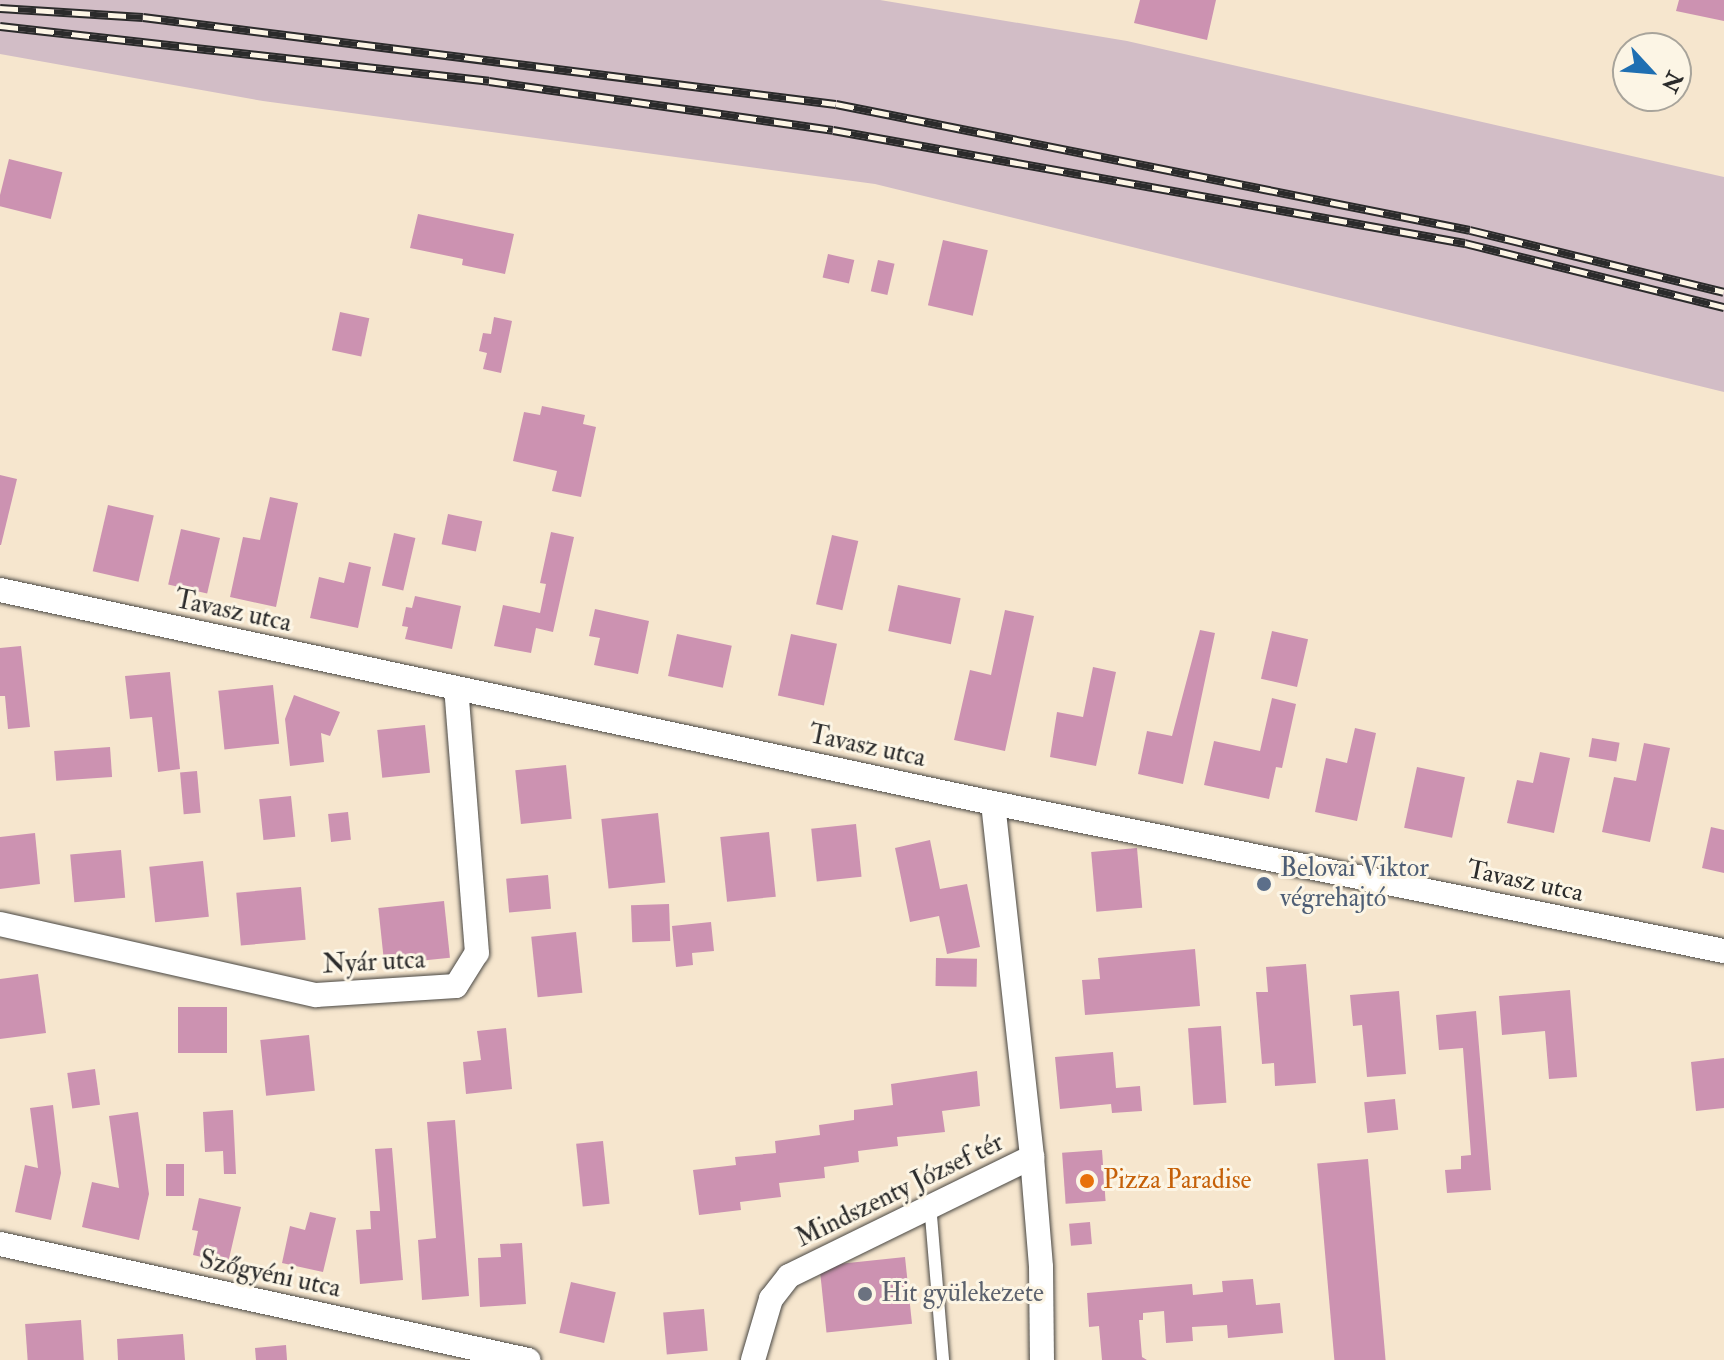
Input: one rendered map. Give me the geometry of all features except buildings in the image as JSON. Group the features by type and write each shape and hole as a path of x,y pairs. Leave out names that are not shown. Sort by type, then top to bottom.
{"street":[{"name":"Tavasz utca","path":"0,590 993,803 1724,951"},
{"name":"Nyár utca","path":"0,924 316,995 456,986 477,953 456,689"},
{"name":"Mindszenty József tér","path":"993,803 1032,1157 1041,1267 1042,1360"},
{"name":"Mindszenty József tér","path":"753,1360 771,1299 789,1276 930,1204 1032,1157"},
{"name":"Szőgyéni utca","path":"0,1244 528,1360"}],"lane":[{"path":"930,1204 943,1360"}],"shaded area":[{"path":"0,0 880,0 1127,41 1724,177 1724,392 875,184 263,101 0,54"}],"railway":[{"path":"0,8 143,17 836,104 1470,230 1724,292"},
{"path":"0,26 489,81 833,130 1465,243 1724,307"}],"place":[{"name":"Belovai Viktor végrehajtó","path":"1264,884"},
{"name":"Pizza Paradise","path":"1087,1181"},
{"name":"Hit gyülekezete","path":"865,1294"}]}
